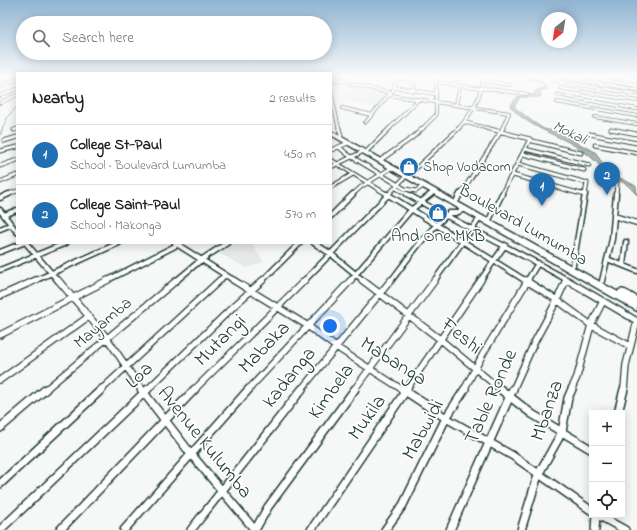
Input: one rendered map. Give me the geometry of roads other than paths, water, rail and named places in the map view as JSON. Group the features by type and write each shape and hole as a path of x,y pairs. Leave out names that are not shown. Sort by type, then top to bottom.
{"highway":[{"name":"Boulevard Lumumba","path":"332,131 391,168 408,175"},
{"name":"Boulevard Lumumba","path":"332,135 382,159 434,192 573,263 602,282 637,300"},
{"name":"Boulevard Lumumba","path":"425,186 457,200 485,219 637,307"}],"street":[{"path":"333,101 341,136"},
{"path":"365,123 384,101"},
{"path":"332,166 364,151 417,101"},
{"path":"423,101 509,113 506,122 457,200"},
{"path":"456,105 457,101"},
{"name":"Mutangi","path":"60,530 164,420 408,175 428,158 464,122 478,101"},
{"path":"592,101 637,109"},
{"path":"557,102 637,116"},
{"path":"382,159 403,145 434,118 437,113 438,103"},
{"path":"606,103 608,119"},
{"path":"342,108 372,116"},
{"path":"595,117 637,124"},
{"path":"464,122 580,153"},
{"path":"611,130 637,134"},
{"path":"590,134 637,143"},
{"path":"4,141 16,137"},
{"name":"Kimbela","path":"254,530 268,507 370,367 409,317 472,230 473,226 485,219 512,175 529,139"},
{"path":"332,150 348,143"},
{"path":"595,144 637,153"},
{"path":"0,151 16,147"},
{"path":"339,147 351,157 382,174 421,201 447,214 472,230 505,245 538,263 637,321 626,365 625,387 619,410"},
{"path":"525,149 589,165"},
{"path":"523,154 584,170"},
{"path":"0,166 16,160"},
{"path":"332,161 493,262 557,300 591,325 630,346"},
{"path":"518,164 587,183 573,263"},
{"path":"332,215 361,187 368,184 391,168"},
{"path":"332,186 353,174"},
{"path":"0,182 16,175"},
{"path":"512,175 585,194"},
{"path":"602,282 612,238 616,183"},
{"path":"398,186 412,191 416,191 425,186"},
{"path":"0,198 16,191"},
{"name":"Mabaka","path":"124,530 249,389 372,258 384,241 411,210 434,192"},
{"path":"447,214 456,213 465,209"},
{"path":"0,210 10,225 16,229"},
{"path":"4,215 16,210"},
{"name":"kadanga","path":"191,530 336,347 381,293 416,247 435,225 447,214"},
{"path":"614,216 637,223"},
{"path":"0,229 10,225"},
{"path":"623,265 626,242"},
{"path":"0,252 21,244"},
{"name":"Avenue Kulumba","path":"25,244 53,273 72,298 107,338 144,394 254,530"},
{"path":"0,270 64,244"},
{"path":"0,296 118,244"},
{"path":"0,335 178,244"},
{"name":"Mabanga","path":"178,244 277,308 308,326 336,347 370,367 446,418 513,456 538,475 589,509"},
{"name":"Mayamba","path":"0,428 201,260 225,244"},
{"name":"Loa","path":"0,530 144,394 236,304 252,291 299,244"},
{"name":"Feshi","path":"316,244 331,254 355,276 381,293 409,317 441,340 510,398 589,448"},
{"name":"Mukila","path":"311,530 505,245"},
{"path":"607,259 637,271"},
{"name":"Mabwidi","path":"385,530 403,505 446,418 459,400 484,352 538,263"},
{"path":"0,484 225,275"},
{"name":"Table Ronde","path":"450,530 534,343 557,300 566,279"},
{"name":"Mbanza","path":"521,530 538,475 562,432 568,398 576,377 591,325 603,301"},
{"path":"0,380 29,360 51,342 88,317"},
{"path":"594,530 596,518"},
{"path":"603,518 626,530"}],"waterway":[{"path":"0,135 8,116 16,108"}],"place":[{"name":"Shop Vodacom","path":"409,167"},
{"name":"College Saint-Paul","path":"607,195"},
{"name":"College St-Paul","path":"542,206"},
{"name":"And One MKB","path":"438,213"}],"water label":[{"name":"Mokali","path":"570,133"}]}
